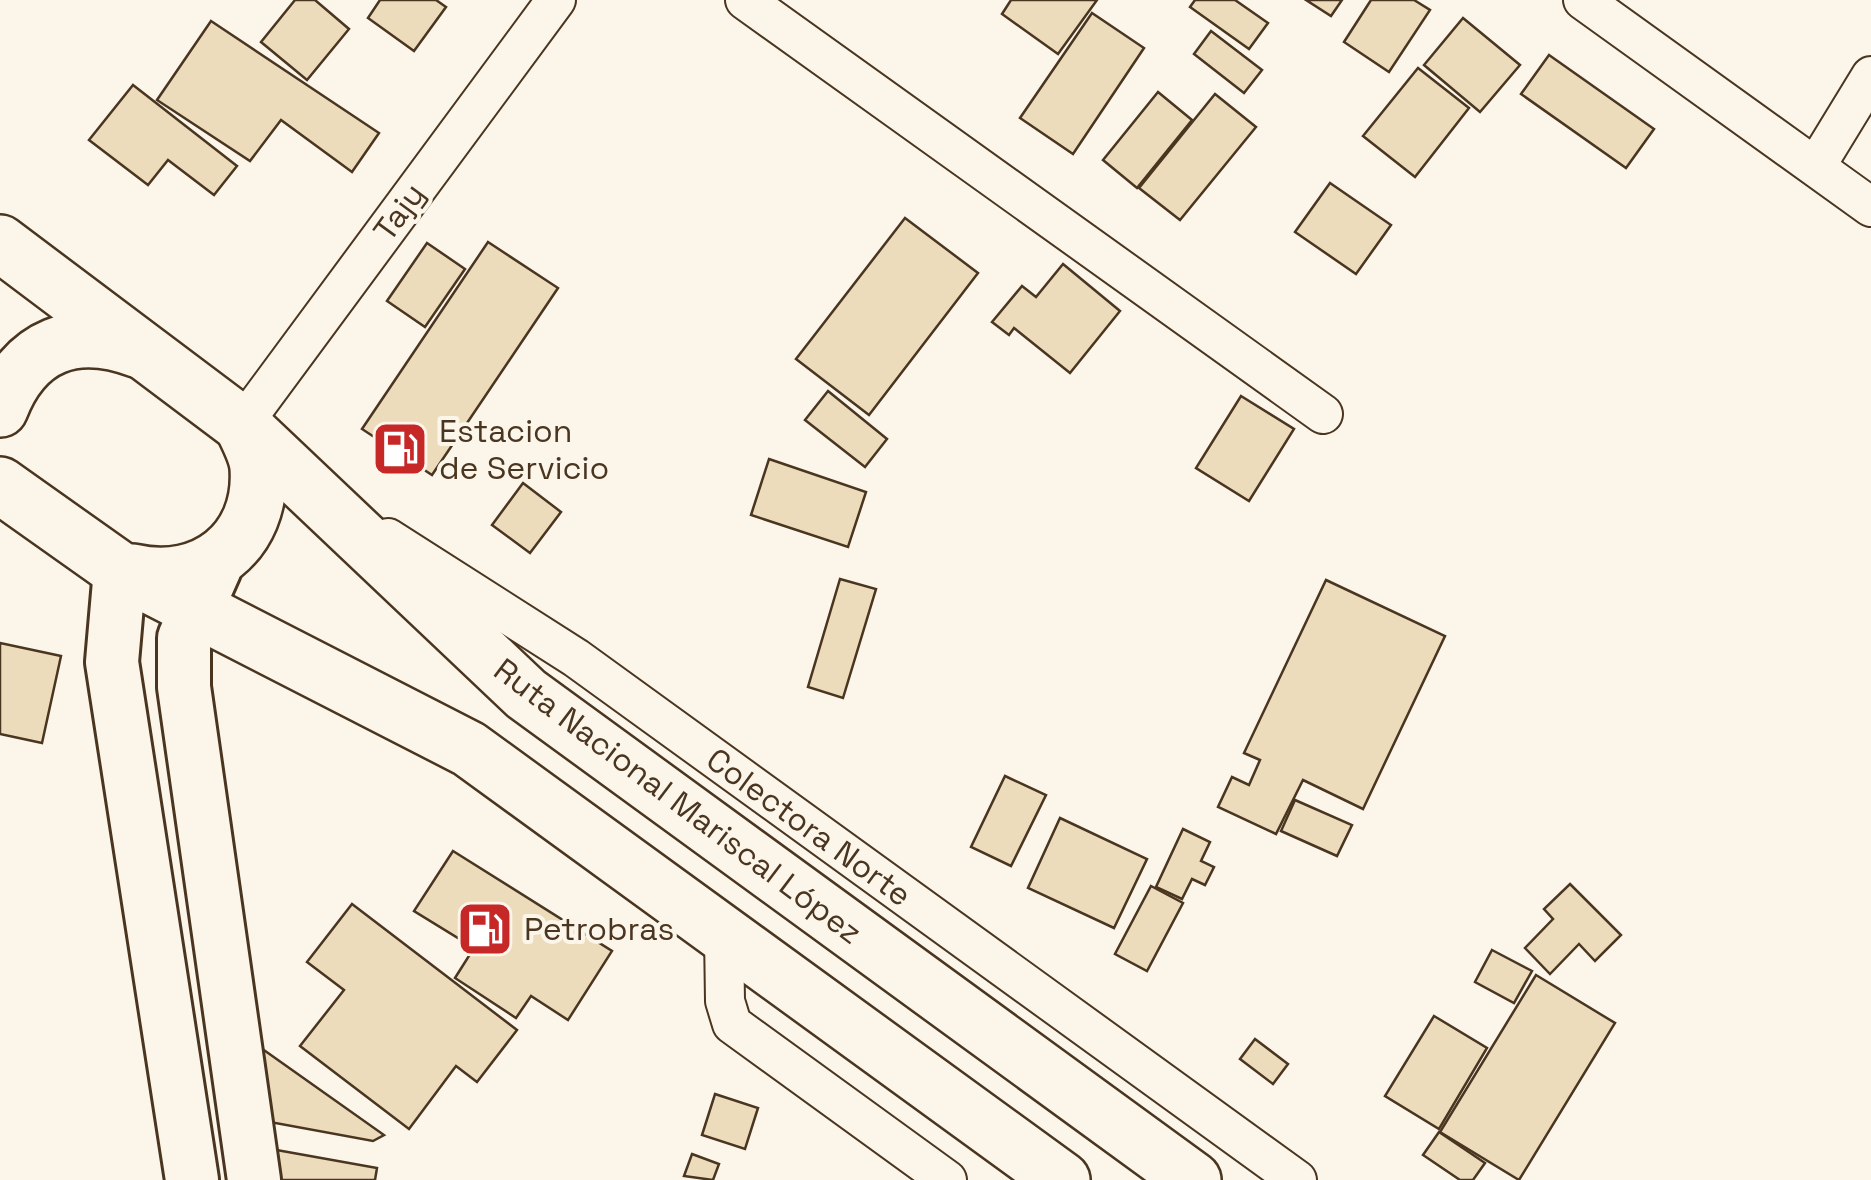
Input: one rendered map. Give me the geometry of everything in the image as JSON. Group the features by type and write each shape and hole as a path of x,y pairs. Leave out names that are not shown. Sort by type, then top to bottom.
{"highway":[{"name":"Ruta Nacional Mariscal López","path":"0,243 242,424 526,694 1193,1180"},
{"path":"0,409 10,382 36,356 70,340 107,338 142,351"},
{"path":"120,570 162,579 202,569 237,544 256,506 258,464 242,424"},
{"path":"0,460 19,500 120,570 469,749 1062,1180"}],"main road":[{"path":"221,555 184,638 184,687 254,1180"},
{"path":"120,570 112,662 192,1180"}],"street":[{"name":"Tajy","path":"242,424 556,0"},
{"path":"744,0 1324,414"},
{"path":"1582,0 1871,207"},
{"path":"1816,166 1871,76"},
{"name":"Colectora Norte","path":"312,489 576,658 1296,1180"},
{"path":"724,934 725,1000 732,1024 947,1180"}],"building":[{"path":"295,0 315,0 349,29 307,80 261,42"},
{"path":"380,0 436,0 446,7 414,51 368,18"},
{"path":"1011,0 1097,0 1058,54 1002,14"},
{"path":"1195,0 1235,0 1268,23 1249,49 1190,7"},
{"path":"1306,0 1342,0 1331,16"},
{"path":"1371,0 1414,0 1430,10 1389,72 1344,42"},
{"path":"1092,13 1144,48 1073,154 1020,118"},
{"path":"1463,18 1520,65 1480,112 1424,65"},
{"path":"211,21 379,133 352,172 281,120 250,161 157,100"},
{"path":"1211,31 1262,70 1244,93 1194,54"},
{"path":"1549,55 1654,129 1626,168 1521,94"},
{"path":"1418,68 1469,108 1415,177 1363,136"},
{"path":"133,85 237,166 214,195 168,160 148,185 89,140"},
{"path":"1158,92 1192,120 1137,188 1103,160"},
{"path":"1215,94 1256,127 1180,220 1139,188"},
{"path":"1330,183 1391,225 1356,274 1295,232"},
{"path":"905,218 978,273 869,415 796,359"},
{"path":"488,242 558,288 432,475 362,429"},
{"path":"427,243 465,269 425,327 387,301"},
{"path":"1063,264 1120,311 1070,373 1014,328 1009,335 992,322 1022,286 1036,297"},
{"path":"828,391 887,439 865,467 805,420"},
{"path":"1241,396 1294,429 1249,501 1196,468"},
{"path":"769,459 866,492 848,547 751,515"},
{"path":"523,483 561,512 530,553 492,525"},
{"path":"840,579 876,589 843,698 808,687"},
{"path":"1326,580 1445,636 1363,809 1303,780 1276,834 1218,807 1232,777 1249,785 1260,760 1244,753"},
{"path":"0,643 61,656 42,743 0,734"},
{"path":"1005,776 1046,795 1011,866 971,847"},
{"path":"1295,800 1352,825 1337,856 1281,831"},
{"path":"1060,818 1147,859 1114,928 1028,888"},
{"path":"1183,829 1210,842 1201,861 1214,867 1205,885 1192,879 1182,899 1156,887"},
{"path":"453,851 612,951 568,1020 531,996 516,1018 455,978 474,948 414,911"},
{"path":"1570,884 1621,935 1595,961 1579,944 1550,974 1525,948 1553,919 1544,909"},
{"path":"1151,886 1183,903 1147,971 1115,954"},
{"path":"352,904 517,1030 477,1082 456,1066 409,1129 300,1046 344,990 307,962"},
{"path":"1492,950 1532,971 1514,1003 1475,982"},
{"path":"1536,975 1615,1023 1519,1180 1440,1132"},
{"path":"1434,1016 1487,1048 1439,1129 1385,1096"},
{"path":"1255,1039 1288,1064 1273,1084 1240,1059"},
{"path":"261,1048 384,1135 373,1141 259,1120"},
{"path":"715,1094 758,1108 745,1149 702,1135"},
{"path":"1439,1132 1485,1163 1473,1180 1460,1180 1423,1155"},
{"path":"271,1149 377,1168 375,1180 265,1180"},
{"path":"692,1154 719,1164 713,1180 684,1176"}],"place":[{"name":"Estacion de Servicio","path":"400,449"},
{"name":"Petrobras","path":"485,929"}]}
